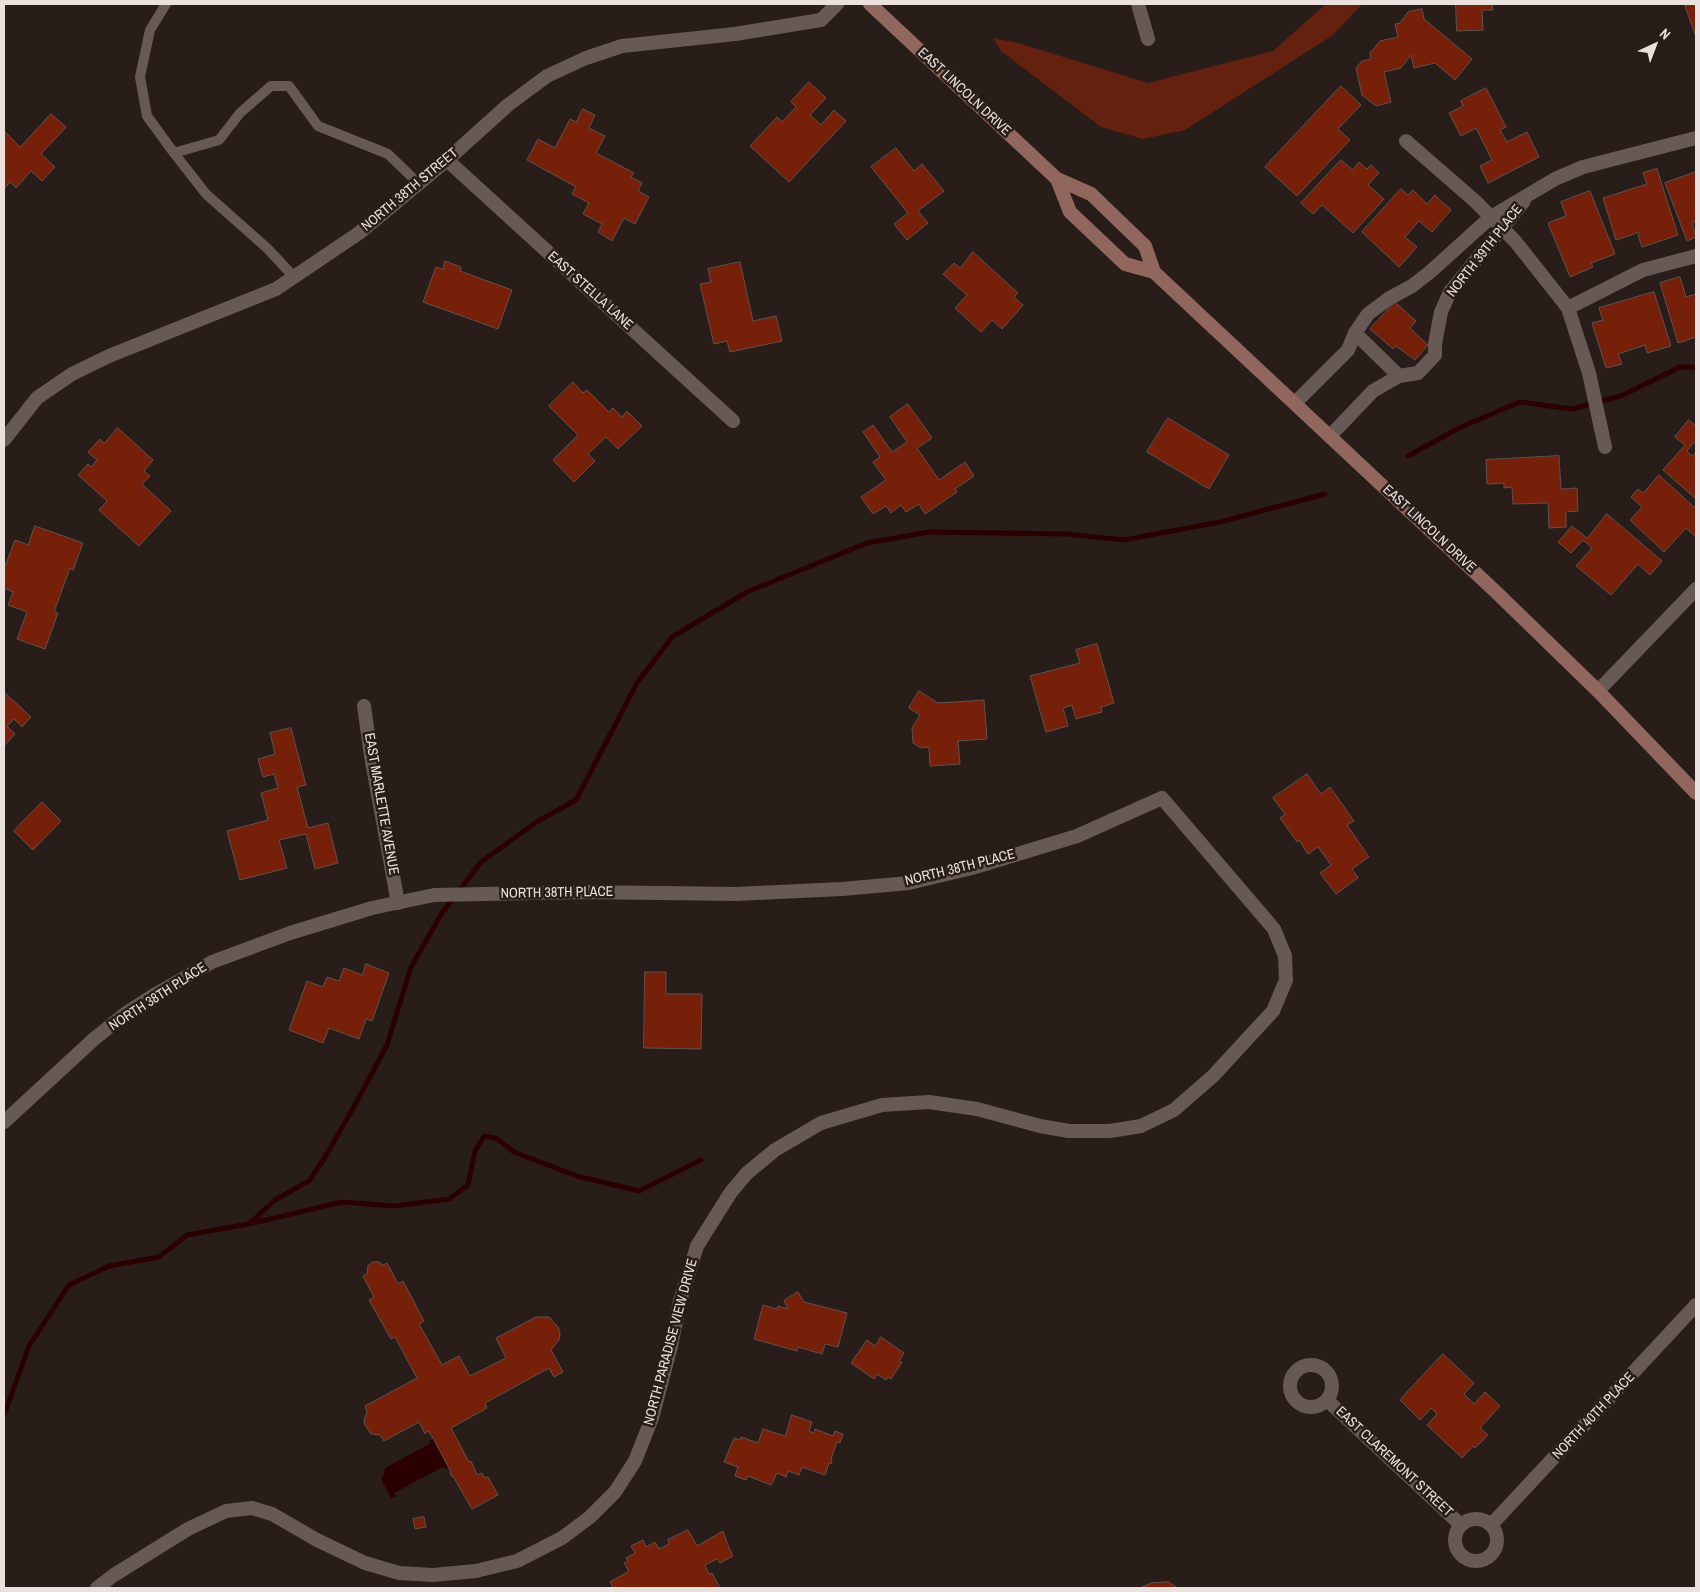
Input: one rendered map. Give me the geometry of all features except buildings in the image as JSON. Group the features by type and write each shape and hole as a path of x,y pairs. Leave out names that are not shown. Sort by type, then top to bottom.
{"main road":[{"name":"EAST LINCOLN DRIVE","path":"870,4 1057,180 1091,194 1125,226 1145,246 1154,272"},
{"name":"EAST LINCOLN DRIVE","path":"1057,180 1070,212 1125,264 1154,272 1496,592 1598,691 1696,793"}],"street":[{"name":"NORTH 38TH STREET","path":"4,440 37,398 72,374 109,356 276,289 360,233 447,160 508,105 546,76 586,58 622,46 735,34 821,20 837,4"},
{"path":"1138,4 1148,39"},
{"name":"NORTH 39TH PLACE","path":"1295,403 1348,350 1355,334 1368,314 1430,272 1491,217 1530,194 1583,167 1696,138"},
{"path":"1406,141 1515,240 1568,308 1589,373 1605,447"},
{"name":"EAST STELLA LANE","path":"447,160 733,421"},
{"name":"NORTH 39TH PLACE","path":"1330,436 1373,391 1399,376 1418,373 1435,355 1435,344 1441,312 1450,292 1530,194"},
{"path":"1568,308 1643,270 1696,256"},
{"path":"1355,334 1399,376"},
{"path":"1598,691 1696,589"},
{"name":"EAST MARLETTE AVENUE","path":"364,706 371,756 398,903"},
{"name":"NORTH 38TH PLACE","path":"6,1117 125,1014 212,962 290,933 372,908 434,895 583,892 736,894 842,889 910,882 972,868 1077,836 1162,798"},
{"name":"NORTH PARADISE VIEW DRIVE","path":"97,1588 114,1575 188,1529 226,1511 252,1508 272,1514 317,1540 365,1563 399,1573 433,1575 476,1571 524,1558 562,1538 590,1517 615,1492 635,1461 652,1418 671,1346 680,1301 697,1246 731,1192 747,1173 775,1150 821,1123 882,1105 930,1102 977,1109 1040,1126 1070,1131 1110,1131 1141,1126 1174,1110 1213,1076 1273,1011 1286,980 1285,956 1274,929 1162,798"},
{"name":"NORTH 40TH PLACE","path":"1491,1525 1696,1305"},
{"name":"EAST CLAREMONT STREET","path":"1327,1400 1461,1525"},
{"name":"EAST CLAREMONT STREET","path":"1473,1519 1485,1521 1491,1525 1497,1538 1494,1551 1490,1557 1476,1561 1469,1560 1458,1552 1455,1538 1461,1525 1473,1519"}],"lane":[{"path":"166,4 150,30 140,77 146,116 206,194 268,249 294,277"},
{"path":"174,153 219,140 240,113 271,86 289,86 318,126 388,154 419,184"}],"shaded area":[{"path":"1326,4 1362,4 1333,35 1185,130 1143,139 1101,127 1001,51 993,38 1018,43 1148,83 1273,51"},
{"path":"433,1439 449,1467 445,1469 443,1467 394,1493 396,1496 391,1498 381,1479 385,1468 431,1443 430,1441"}],"waterway":[{"path":"1408,456 1461,427 1520,402 1572,409 1621,396 1680,367 1696,367"},
{"path":"249,1224 275,1200 309,1181 324,1159 387,1045 411,967 442,913 481,862 538,821 576,800 637,683 672,637 747,592 867,543 929,532 1067,534 1124,540 1220,522 1325,494"},
{"path":"4,1415 29,1346 69,1285 109,1266 159,1257 187,1235 249,1224 342,1202 394,1206 449,1199 468,1185 475,1151 484,1136 496,1138 514,1152 577,1176 639,1191 701,1160"}]}
